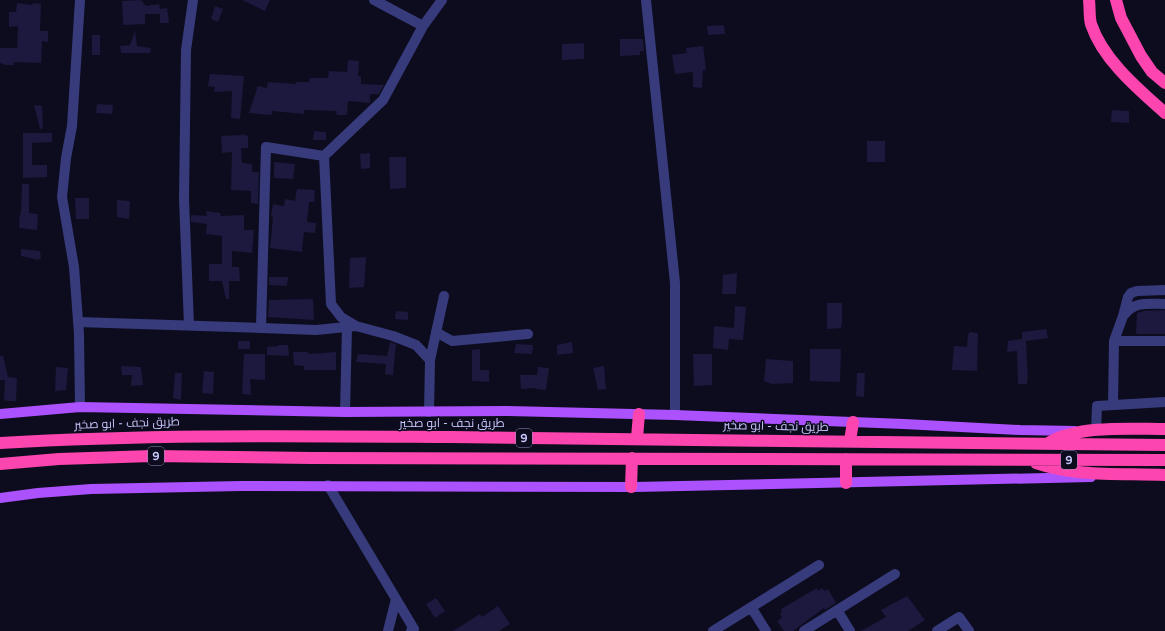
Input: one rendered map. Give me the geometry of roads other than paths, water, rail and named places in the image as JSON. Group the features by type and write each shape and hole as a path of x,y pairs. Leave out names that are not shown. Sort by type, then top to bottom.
{"highway":[{"path":"1089,0 1091,24 1112,62 1137,89 1165,114"},
{"path":"1116,0 1121,18 1141,56 1152,72 1165,83"},
{"path":"637,438 639,414"},
{"path":"850,441 853,422"},
{"path":"1047,444 1064,435 1118,429 1165,429"},
{"name":"طريق نجف - ابو صخير","path":"0,443 60,439 190,436 637,438 1047,444"},
{"path":"87,459 82,454 82,448 84,441 90,438"},
{"path":"58,459 64,456 67,450 66,443 60,439"},
{"name":"9","path":"1047,444 1165,445"},
{"name":"9","path":"0,464 58,459 152,456 312,458 1165,460"},
{"path":"631,487 632,458"},
{"path":"846,459 846,483"},
{"path":"1026,459 1052,468 1080,472 1165,475"}],"main road":[{"path":"0,414 80,407 345,412 506,411 675,415 1020,430 1096,431"},
{"path":"0,498 38,493 91,489 328,485 631,487 1165,475"}],"street":[{"path":"80,0 72,126 66,158 62,197 74,267 78,322 80,407"},
{"path":"189,325 184,199 186,50 193,0"},
{"path":"374,0 423,26"},
{"path":"345,412 351,327 330,304 324,156 383,100 423,26 442,0"},
{"path":"646,0 675,283 675,415"},
{"path":"261,328 266,147 324,156"},
{"path":"1113,404 1114,341 1124,316 1128,298 1131,293 1137,291 1165,290"},
{"path":"429,412 430,360 444,296"},
{"path":"1124,316 1129,308 1137,304 1165,304"},
{"path":"78,322 316,330 351,327 393,336 416,345 430,360"},
{"path":"436,332 452,341 528,334"},
{"path":"1114,341 1165,341"},
{"path":"1096,431 1097,406 1165,402"},
{"path":"328,485 414,630"},
{"path":"714,631 819,565"},
{"path":"804,631 894,574"},
{"path":"388,631 396,600"},
{"path":"751,608 766,631"},
{"path":"837,610 850,631"},
{"path":"937,631 959,618 969,631"}]}
